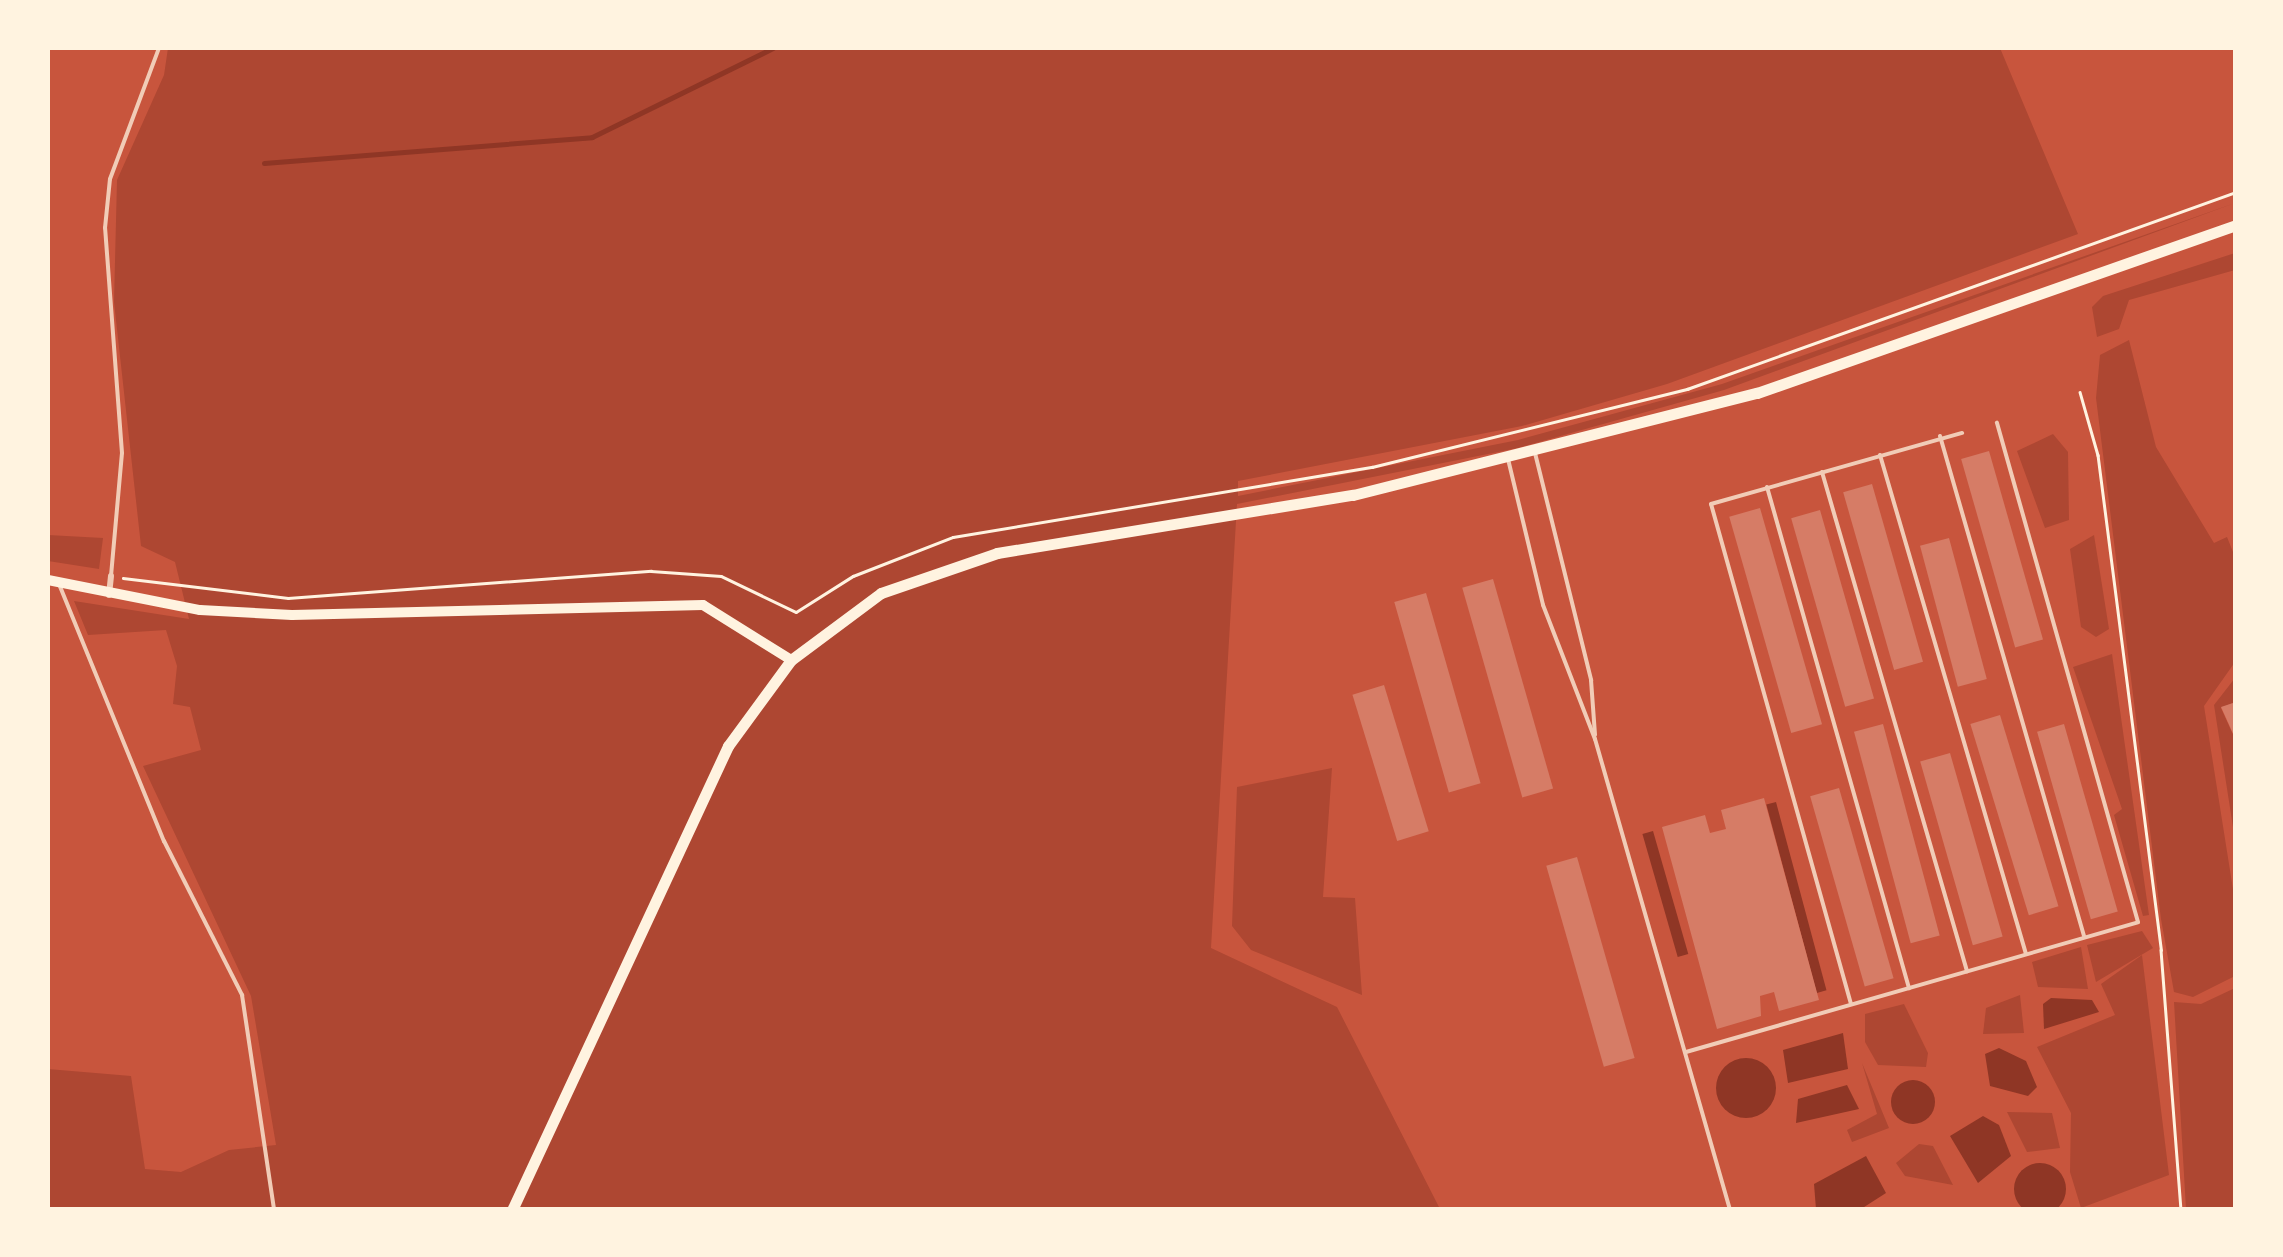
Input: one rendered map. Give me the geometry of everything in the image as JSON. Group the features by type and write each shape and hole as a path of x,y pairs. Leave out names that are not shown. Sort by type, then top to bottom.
{"main road":[{"path":"512,1210 694,806 790,660 881,593 980,558 1508,460 1757,393 2236,225"},
{"path":"53,582 109,596 200,610 376,618 703,605 790,660"}],"street":[{"path":"109,596 111,576"}],"lane":[{"path":"111,576 122,454 105,228 110,180 160,48"},
{"path":"1686,1052 2138,922 1998,423"},
{"path":"1851,1004 1711,504 1940,436 1962,433"},
{"path":"1940,436 2084,938"},
{"path":"1535,453 1591,680 1595,739"},
{"path":"1879,454 2026,954"},
{"path":"1508,460 1544,605 1595,739 1730,1210"},
{"path":"1822,471 1967,971"},
{"path":"1767,487 1909,988"},
{"path":"53,582 164,841 242,995 274,1210"}],"path":[{"path":"111,576 288,598 651,571 722,576 796,612 853,576 953,538 1372,467 1686,389 2236,192"},
{"path":"2080,392 2098,455 2161,950 2181,1210"}],"shaded area":[{"path":"168,48 2000,48 2078,234 1667,384 1522,426 1238,481 1238,496 1518,440 1722,384 2235,203 1724,390 1518,448 1237,504 1211,948 1337,1007 1440,1209 48,1209 48,1069 131,1076 145,1169 181,1172 229,1150 276,1145 251,996 143,766 201,750 190,707 173,704 177,666 166,630 88,635 74,601 189,619 175,562 141,546 114,302 117,180 164,75"},
{"path":"2235,253 2235,270 2129,300 2119,329 2097,337 2092,307 2103,296"},
{"path":"2129,340 2156,447 2214,543 2227,537 2235,557 2235,662 2204,706 2235,902 2235,976 2193,997 2174,992 2161,919 2096,398 2100,355"},
{"path":"2053,434 2068,452 2069,520 2045,528 2017,451"},
{"path":"48,535 103,538 99,569 48,561"},
{"path":"2094,535 2109,629 2096,637 2081,627 2070,549"},
{"path":"2112,654 2149,915 2143,916 2114,815 2122,809 2073,667"},
{"path":"2235,678 2235,702 2221,708 2235,739 2235,840 2214,705"},
{"path":"1332,768 1323,897 1355,898 1362,995 1251,950 1232,926 1237,787"},
{"path":"1776,802 1826,990 1817,993 1766,805"},
{"path":"1653,831 1688,954 1678,957 1642,834"},
{"path":"2142,931 2153,948 2096,982 2087,945"},
{"path":"2081,947 2088,989 2038,987 2032,962"},
{"path":"2142,955 2169,1175 2081,1208 2070,1172 2071,1113 2037,1047 2115,1015 2101,984"},
{"path":"2235,988 2235,1209 2186,1209 2174,1002 2201,1004"},
{"path":"2020,995 2024,1033 1983,1034 1986,1008"},
{"path":"2051,998 2092,1000 2099,1012 2044,1029 2043,1004"},
{"path":"1904,1004 1928,1053 1926,1067 1878,1065 1865,1042 1865,1014"},
{"path":"1843,1033 1848,1069 1788,1083 1783,1050"},
{"path":"1999,1048 2026,1061 2037,1087 2028,1096 1990,1086 1985,1054"},
{"path":"1746,1058 1767,1067 1776,1088 1767,1109 1746,1118 1725,1109 1716,1088 1725,1067"},
{"path":"1862,1063 1889,1128 1852,1142 1847,1130 1877,1114"},
{"path":"1913,1080 1929,1086 1935,1102 1929,1118 1913,1124 1897,1118 1891,1102 1897,1086"},
{"path":"1847,1085 1859,1109 1796,1123 1798,1099"},
{"path":"2007,1112 2052,1113 2060,1148 2027,1152"},
{"path":"1983,1116 1999,1125 2011,1156 1978,1183 1950,1136"},
{"path":"1919,1144 1933,1146 1953,1185 1905,1176 1896,1163"},
{"path":"1866,1156 1886,1193 1861,1209 1816,1209 1814,1184"},
{"path":"2040,1163 2058,1171 2066,1189 2058,1207 2040,1215 2022,1207 2014,1189 2022,1171"}],"building":[{"path":"1989,451 2043,639 2015,647 1961,459"},
{"path":"1872,484 1923,662 1894,670 1843,492"},
{"path":"1760,508 1822,724 1791,733 1729,517"},
{"path":"1820,510 1874,698 1845,707 1791,518"},
{"path":"1949,538 1987,679 1958,687 1920,546"},
{"path":"1493,579 1553,789 1522,797 1462,588"},
{"path":"1426,593 1481,783 1449,792 1394,602"},
{"path":"1384,685 1429,831 1397,841 1352,695"},
{"path":"2236,702 2236,738 2235,738 2221,707"},
{"path":"2000,715 2058,906 2029,915 1970,724"},
{"path":"1883,724 1940,936 1911,943 1854,732"},
{"path":"2064,724 2118,911 2091,919 2037,732"},
{"path":"1950,753 2003,937 1973,945 1920,762"},
{"path":"1839,788 1894,978 1865,987 1810,796"},
{"path":"1764,798 1819,1000 1779,1011 1774,992 1760,996 1761,1016 1717,1029 1662,827 1705,815 1710,833 1726,829 1721,810"},
{"path":"1577,857 1635,1058 1604,1067 1546,866"}],"waterway":[{"path":"264,163 592,137 773,48"}]}
